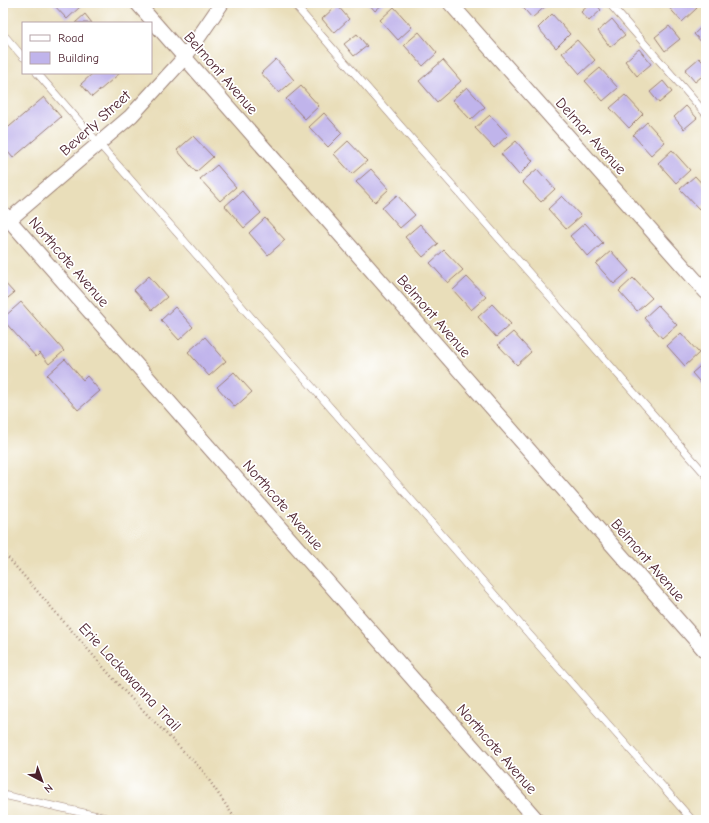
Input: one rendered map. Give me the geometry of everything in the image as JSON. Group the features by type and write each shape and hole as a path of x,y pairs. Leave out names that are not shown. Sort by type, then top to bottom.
{"street":[{"name":"Belmont Avenue","path":"137,3 706,652"},
{"name":"Beverly Street","path":"6,217 131,116 185,57 222,3"},
{"name":"Delmar Avenue","path":"450,3 706,292"},
{"name":"Northcote Avenue","path":"6,217 537,820"}],"lane":[{"path":"293,3 706,475"},
{"path":"609,3 706,114"},
{"path":"3,34 22,56"},
{"path":"38,74 692,820"},
{"path":"3,795 116,820"}],"path":[{"name":"Erie Lackawanna Trail","path":"3,552 126,693 203,771 236,820"}],"building":[{"path":"52,3 78,3 81,6 67,19"},
{"path":"368,3 384,3 375,11"},
{"path":"519,3 545,3 547,5 532,18"},
{"path":"591,3 595,3 601,10 589,21 581,12"},
{"path":"665,3 692,3 697,8 682,22"},
{"path":"337,5 349,19 334,33 322,19"},
{"path":"394,7 412,27 398,40 380,20"},
{"path":"85,14 91,22 76,22"},
{"path":"552,14 570,34 556,48 538,28"},
{"path":"612,19 625,35 610,47 598,31"},
{"path":"706,23 706,47 694,34"},
{"path":"669,26 680,39 665,51 655,37"},
{"path":"419,32 437,53 423,66 404,45"},
{"path":"357,34 367,46 354,56 344,44"},
{"path":"577,40 595,60 580,74 562,53"},
{"path":"639,49 651,64 637,76 625,61"},
{"path":"699,58 706,65 706,73 695,82 685,70"},
{"path":"276,59 294,80 279,93 261,73"},
{"path":"443,60 461,81 437,102 419,81"},
{"path":"600,68 618,88 603,101 585,81"},
{"path":"92,74 119,74 92,97 81,84"},
{"path":"663,81 672,92 659,103 650,92"},
{"path":"301,86 319,106 305,119 286,99"},
{"path":"467,87 485,107 471,120 452,100"},
{"path":"625,95 643,114 629,128 610,108"},
{"path":"44,97 61,117 13,158 3,146 3,132"},
{"path":"686,106 697,118 684,129 674,117"},
{"path":"324,113 342,133 328,147 309,127"},
{"path":"490,115 508,135 494,148 475,128"},
{"path":"647,122 665,142 651,155 633,135"},
{"path":"193,136 213,157 196,172 177,150"},
{"path":"348,141 367,161 352,174 334,154"},
{"path":"516,141 533,161 519,175 501,154"},
{"path":"672,150 690,170 676,183 658,163"},
{"path":"217,165 236,187 220,201 200,179"},
{"path":"371,169 389,189 375,202 356,182"},
{"path":"537,169 555,189 541,202 522,182"},
{"path":"695,176 706,188 706,203 699,209 680,189"},
{"path":"242,191 261,213 244,228 225,206"},
{"path":"397,195 415,215 400,228 382,208"},
{"path":"562,196 581,216 566,229 548,209"},
{"path":"265,218 285,240 268,255 249,233"},
{"path":"585,223 603,243 588,257 570,236"},
{"path":"420,224 438,244 423,257 405,237"},
{"path":"444,250 463,270 448,283 430,263"},
{"path":"611,251 629,271 614,284 596,264"},
{"path":"149,276 167,297 152,310 134,290"},
{"path":"467,277 486,297 471,310 453,290"},
{"path":"633,278 652,298 637,311 619,291"},
{"path":"3,281 14,293 3,302"},
{"path":"21,302 64,351 49,364 40,353 36,357 3,320 3,318"},
{"path":"492,304 511,324 496,337 478,317"},
{"path":"658,305 677,325 662,338 644,318"},
{"path":"175,307 193,327 179,340 161,320"},
{"path":"513,332 531,352 517,365 498,345"},
{"path":"681,333 699,353 685,366 667,346"},
{"path":"205,337 226,361 209,376 188,352"},
{"path":"65,359 83,380 87,376 100,391 78,410 47,375"},
{"path":"706,361 706,389 692,373"},
{"path":"234,372 252,392 235,407 217,387"}]}
